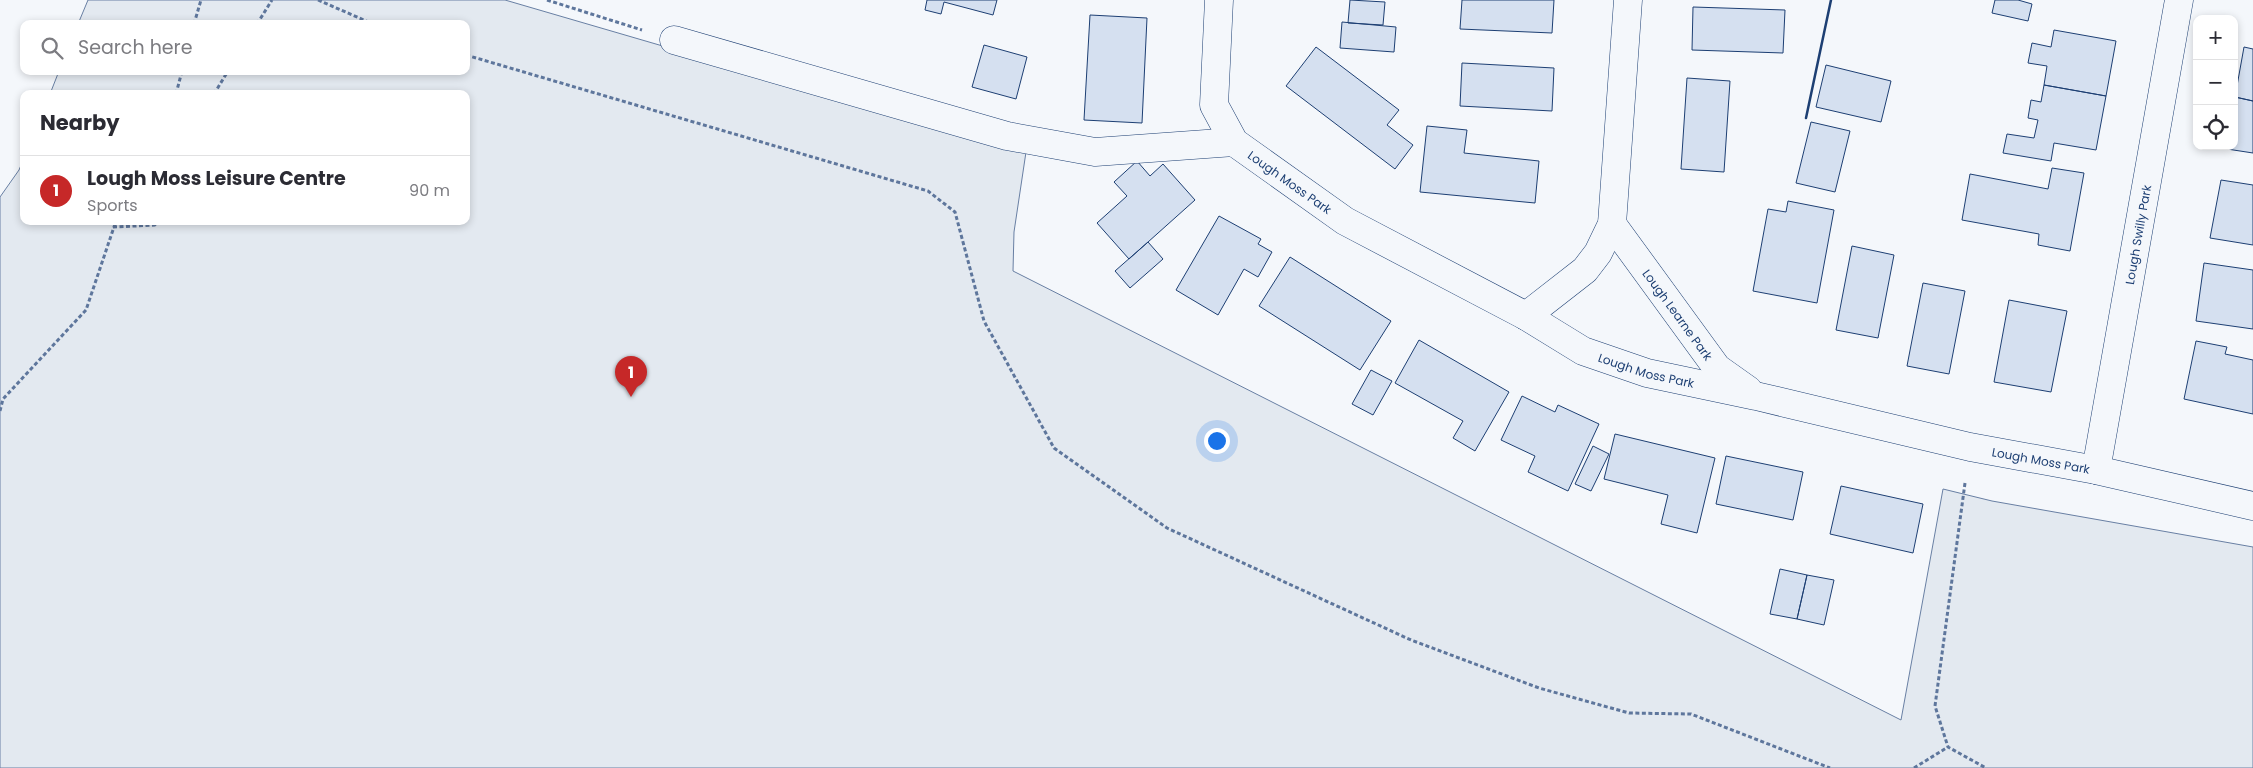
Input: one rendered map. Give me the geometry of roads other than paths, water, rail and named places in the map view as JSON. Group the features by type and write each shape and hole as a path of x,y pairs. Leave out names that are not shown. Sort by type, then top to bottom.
{"street":[{"name":"Lough Moss Park","path":"1219,0 1214,105 1234,142 1345,221 1526,316 1583,351 1648,373 1756,396 1970,447 2096,470 2253,506"},
{"path":"1526,316 1585,270 1598,253 1612,224 1628,0"},
{"name":"Lough Swilly Park","path":"2096,470 2179,0"},
{"path":"674,40 1007,136 1094,152 1234,142"},
{"name":"Lough Learne Park","path":"1612,224 1717,368 1756,396"}],"place":[{"name":"Lough Moss Leisure Centre","path":"631,397"}]}
